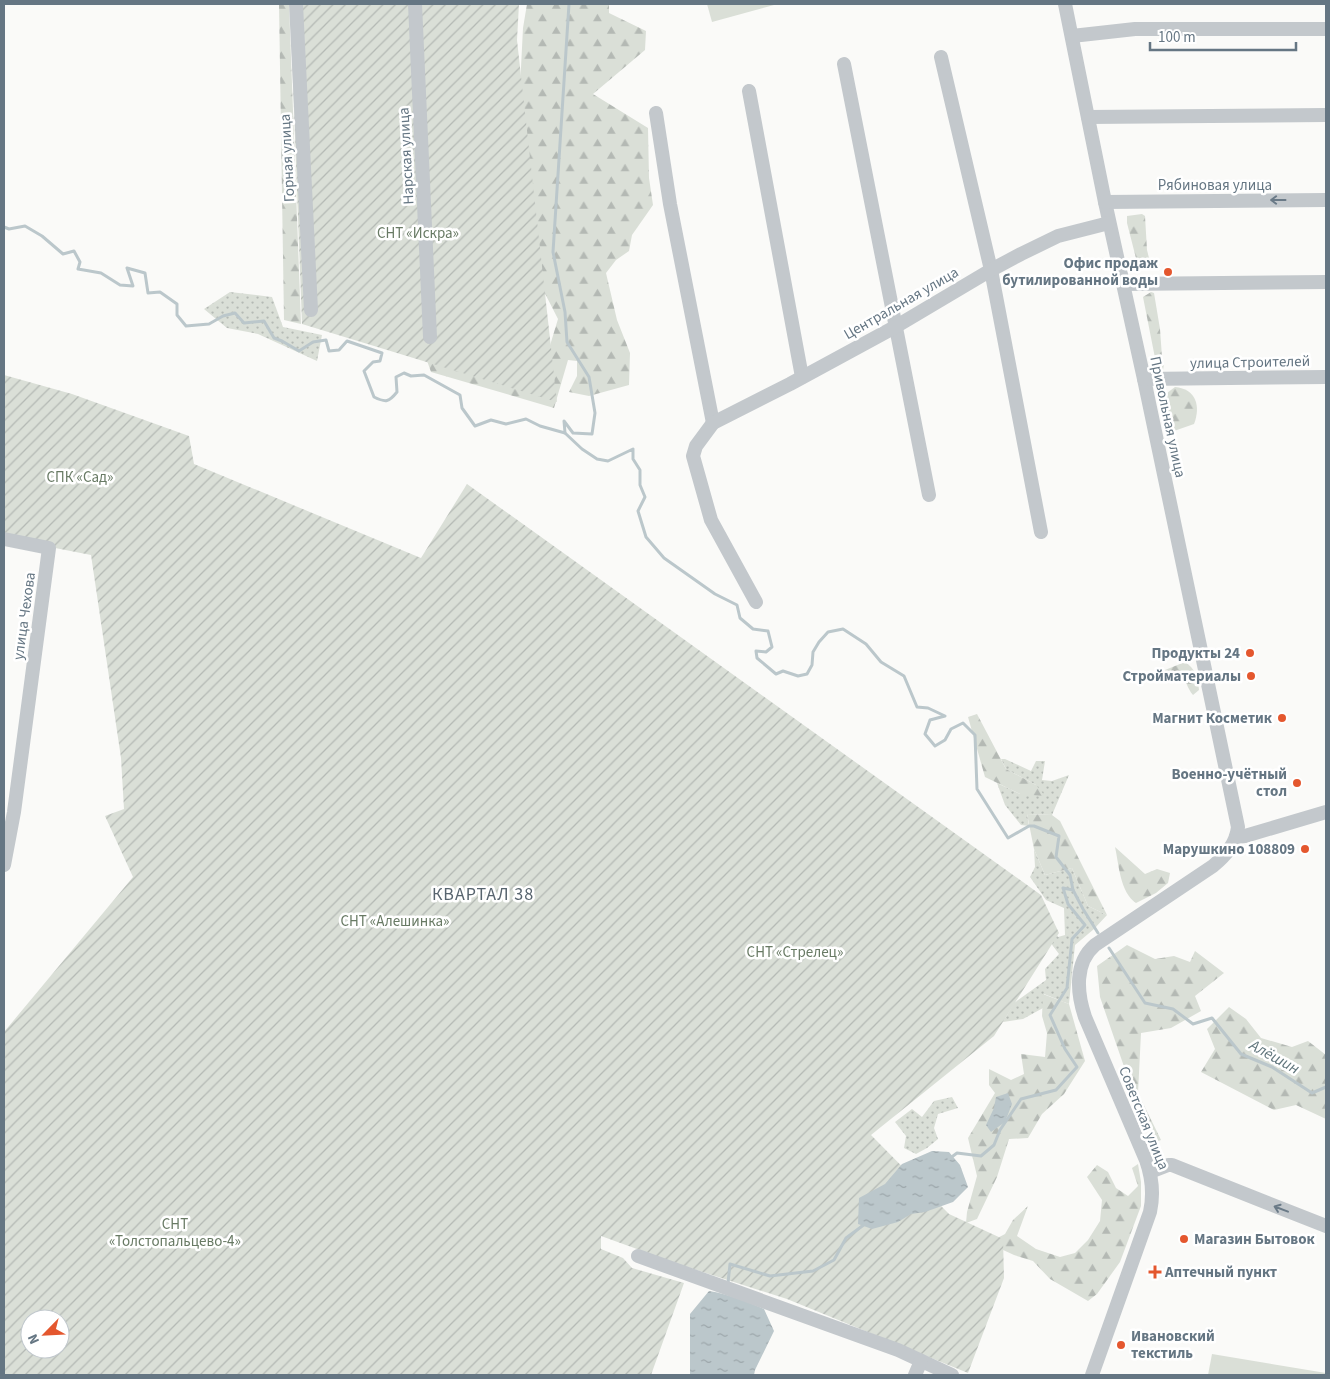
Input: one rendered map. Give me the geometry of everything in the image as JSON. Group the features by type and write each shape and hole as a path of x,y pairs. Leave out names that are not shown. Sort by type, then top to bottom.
{"street":[{"name":"Горная улица","path":"296,4 311,310"},
{"name":"Нарская улица","path":"415,4 430,337"},
{"name":"Привольная улица","path":"1065,4 1109,223 1238,822 1236,836"},
{"path":"1072,36 1135,29 1326,29"},
{"path":"941,58 991,270 1041,532"},
{"path":"844,64 929,494"},
{"path":"749,91 802,377"},
{"path":"656,113 670,204 713,423 696,446 693,456 711,520 756,602"},
{"path":"1088,117 1326,116"},
{"name":"Рябиновая улица","path":"1105,202 1326,200"},
{"name":"Центральная улица","path":"713,423 895,327 991,270 1058,236 1109,223"},
{"path":"1123,284 1326,282"},
{"name":"улица Строителей","path":"1144,379 1326,376"},
{"name":"улица Чехова","path":"4,539 49,548 14,812 4,865"},
{"path":"1236,836 1250,834 1326,812"},
{"name":"Советская улица","path":"1092,1375 1150,1212 1152,1190 1150,1172 1146,1160 1080,1003 1079,975 1084,958 1095,945 1216,863 1227,852 1236,836"},
{"path":"1150,1172 1172,1165 1326,1226"},
{"path":"638,1256 898,1350 952,1375"},
{"path":"915,1375 922,1361"}],"green space":[{"path":"279,4 289,4 301,324 284,320"},
{"name":"СНТ «Искра»","path":"290,4 519,4 517,40 557,402 302,324"},
{"path":"527,4 609,4 609,13 646,31 645,50 593,94 648,128 649,178 653,205 632,235 629,251 616,260 606,273 617,320 630,353 629,385 589,396 569,392 577,376 577,361 568,360 554,408 431,372 425,355 545,362 558,319 534,272 519,107 523,28"},
{"path":"707,4 773,4 774,5 712,22"},
{"path":"1142,214 1145,216 1149,270 1139,270 1127,223 1127,216"},
{"path":"230,292 272,297 283,327 322,335 317,361 258,334 227,328 204,309"},
{"path":"1151,292 1154,293 1160,329 1163,370 1158,368 1156,363 1143,297"},
{"path":"4,375 72,394 189,436 194,464 421,558 467,484 1041,895 1059,933 994,1036 871,1135 949,1214 1003,1239 1004,1278 968,1373 787,1299 684,1266 601,1236 601,1249 623,1258 632,1268 684,1283 651,1375 4,1375 4,1032 133,877 105,816 124,809 121,758 91,555 4,538"},
{"path":"1175,387 1182,388 1192,395 1197,405 1197,411 1194,424 1174,431 1164,415 1162,401 1163,396"},
{"path":"1185,662 1194,670 1198,681 1199,690 1193,695 1180,674 1166,674 1164,672"},
{"path":"977,714 1006,769 1036,785 1045,796 1020,794 985,777 968,717"},
{"path":"1001,759 1031,771 1036,761 1045,761 1042,780 1052,781 1069,775 1052,815 1027,814 1029,826 1021,825 1005,805 997,783 1020,794 1036,785 1006,769"},
{"path":"1027,814 1052,815 1060,821 1107,915 1088,906 1072,868 1045,875 1034,849"},
{"path":"1115,847 1145,874 1157,869 1170,873 1168,883 1156,893 1136,903 1123,885"},
{"path":"1034,849 1045,875 1072,868 1088,906 1107,915 1075,945 1069,1004 1044,994 1043,1008 1023,1019 1003,1022 1014,1003 1046,980 1045,969 1059,954 1050,942 1049,922 1058,937 1065,935 1064,908 1046,900 1030,877 1035,867"},
{"path":"1127,945 1155,959 1174,956 1190,962 1195,951 1224,973 1195,996 1201,1011 1171,1028 1141,1033 1138,1093 1161,1140 1156,1142 1139,1110 1100,997 1097,966"},
{"path":"1043,994 1069,1004 1085,1061 1064,1094 1042,1114 1028,1138 1009,1139 997,1177 977,1219 966,1223 967,1212 977,1176 968,1138 995,1093 989,1085 989,1069 1011,1080 1024,1074 1021,1054 1045,1057 1047,1033 1042,1016"},
{"path":"1229,1007 1246,1019 1261,1038 1292,1047 1308,1041 1326,1055 1326,1119 1296,1105 1274,1110 1201,1072 1215,1049 1207,1029"},
{"path":"952,1097 958,1108 938,1114 934,1128 938,1139 916,1154 904,1148 906,1136 895,1122 912,1109 922,1117 934,1101"},
{"path":"1138,1164 1141,1182 1141,1206 1120,1262 1097,1294 1088,1301 1050,1279 1033,1261 988,1243 1005,1234 1013,1220 1028,1206 1017,1236 1036,1249 1060,1257 1075,1253 1088,1240 1100,1221 1102,1200 1087,1177 1097,1165 1108,1172 1116,1188 1128,1196 1138,1186 1132,1168"},
{"path":"1212,1354 1326,1373 1326,1375 1208,1375"}],"water":[{"path":"1008,1093 1012,1104 1005,1122 991,1132 986,1125 994,1108 996,1097"},
{"path":"932,1151 949,1152 960,1165 968,1187 953,1202 925,1212 911,1214 898,1222 872,1229 858,1224 859,1198 885,1184 902,1164"},
{"path":"709,1291 737,1298 764,1309 774,1331 754,1375 690,1375 690,1314"}],"waterway":[{"path":"565,433 564,421 573,433 592,434 595,413 589,377 567,342 565,312 553,252 569,4"},
{"path":"4,227 9,229 25,226 42,236 63,254 74,251 80,262 78,269 101,273 120,285 133,286 127,268 145,273 148,293 160,292 177,304 177,315 186,326 209,324 223,316 235,313 244,323 264,321 274,338 299,351 313,342 326,340 329,351 339,350 347,341 382,353 380,361 373,362 364,371 374,397 382,400 389,400 397,392 396,377 404,373 411,376 424,375 460,395 462,408 475,426 491,420 506,424 526,419 540,426 565,433 582,449 597,459 608,461 633,449 633,459 640,470 640,485 645,497 638,511 646,537 664,558 715,594 737,605 740,618 753,629 768,631 772,647 766,652 756,651 757,658 776,674 783,671 798,676 807,674 812,665 813,652 828,632 843,629 866,644 881,662 904,676 917,707 928,708 945,716 930,720 925,734 935,746 945,740 951,729 963,723 975,735 977,789 1008,838 1029,826 1034,826 1059,836 1056,857 1070,875 1073,890 1098,933"},
{"path":"949,1159 957,1153 981,1156 994,1145 1000,1130 1021,1099 1056,1090 1077,1067 1065,1049 1050,1015 1067,988 1072,939 1085,925 1068,904 1063,888 1073,890"},
{"name":"Алёшин","path":"1109,948 1145,1003 1173,1009 1193,1024 1212,1018 1241,1054 1272,1067 1312,1093 1326,1087"},
{"path":"728,1283 730,1264 770,1276 813,1271 834,1260 846,1238 865,1224"}],"place":[{"name":"Офис продаж бутилированной воды","path":"1168,272"},
{"name":"Продукты 24","path":"1250,653"},
{"name":"Стройматериалы","path":"1251,676"},
{"name":"Магнит Косметик","path":"1282,718"},
{"name":"Военно-учётный стол","path":"1297,783"},
{"name":"Марушкино 108809","path":"1305,849"},
{"name":"Магазин Бытовок","path":"1184,1239"},
{"name":"Аптечный пункт","path":"1155,1272"},
{"name":"Ивановский текстиль","path":"1121,1345"}],"district":[{"name":"КВАРТАЛ 38","path":"483,894"}],"park label":[{"name":"СПК «Сад»","path":"80,477"},
{"name":"СНТ «Алешинка»","path":"395,921"},
{"name":"СНТ «Стрелец»","path":"795,952"},
{"name":"СНТ «Толстопальцево-4»","path":"175,1232"}]}
